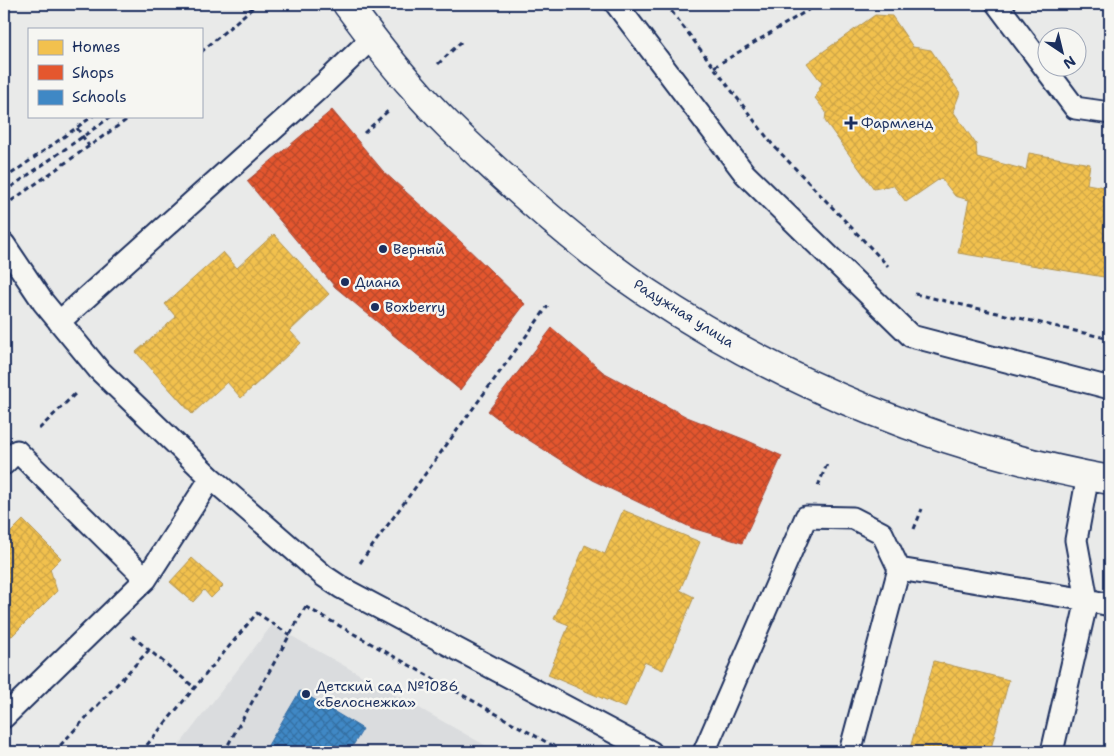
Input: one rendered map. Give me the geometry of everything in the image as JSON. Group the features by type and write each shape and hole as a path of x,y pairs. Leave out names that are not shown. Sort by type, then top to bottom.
{"street":[{"name":"Радужная улица","path":"347,4 413,88 446,122 539,209 598,257 680,314 788,374 846,401 962,444 1023,461 1099,478"}],"lane":[{"path":"616,4 745,174 911,336 1110,388"},
{"path":"997,4 1075,108 1110,113"},
{"path":"59,322 325,83 372,38"},
{"path":"4,244 43,302 99,370 211,478 324,576 342,588 651,752"},
{"path":"10,457 146,579"},
{"path":"4,717 146,579 211,478"},
{"path":"1052,752 1087,600 1076,540 1099,478"},
{"path":"704,752 806,517 853,518 882,533 899,569 850,752"},
{"path":"899,569 1110,605"}],"path":[{"path":"202,51 257,4"},
{"path":"666,4 772,144 894,273"},
{"path":"714,68 818,4"},
{"path":"4,179 90,118"},
{"path":"4,192 109,118"},
{"path":"4,206 129,118"},
{"path":"76,128 89,146"},
{"path":"908,287 915,295 1110,340"},
{"path":"342,588 548,306"},
{"path":"10,457 99,370"},
{"path":"224,752 324,576"},
{"path":"306,607 564,752"},
{"path":"141,752 257,613 290,635"},
{"path":"108,616 195,688"},
{"path":"54,752 149,650"}],"shaded area":[{"name":"Детский сад №1086 «Белоснежка»","path":"272,625 497,752 174,752"}],"building: Homes":[{"path":"875,15 892,16 913,47 931,50 960,93 953,111 976,144 977,157 1026,170 1029,153 1090,164 1087,184 1110,188 1110,278 958,253 969,200 955,196 941,178 906,202 893,185 874,189 825,121 826,112 815,98 822,83 807,63"},
{"path":"274,234 329,294 290,331 301,343 241,398 227,382 192,414 136,352 176,317 165,304 223,252 237,268"},
{"path":"623,510 700,542 680,590 694,597 663,670 644,662 625,708 548,675 569,625 554,619 585,545 605,554"},
{"path":"23,520 61,558 50,569 57,591 12,636 4,634 4,539"},
{"path":"192,558 223,586 211,598 204,590 193,602 170,582"},
{"path":"934,661 1009,680 990,752 909,752"}],"building: Shops":[{"path":"332,110 383,171 460,241 525,304 460,390 335,287 247,181"},
{"path":"552,328 603,372 687,417 782,456 742,543 692,528 592,480 513,430 488,411"}],"building: Schools":[{"path":"300,691 363,729 349,752 264,752"}],"place":[{"name":"Фармленд","path":"851,123"},
{"name":"Верный","path":"383,249"},
{"name":"Диана","path":"345,282"},
{"name":"Boxberry","path":"375,307"},
{"name":"Детский сад №1086 «Белоснежка»","path":"306,694"}]}
